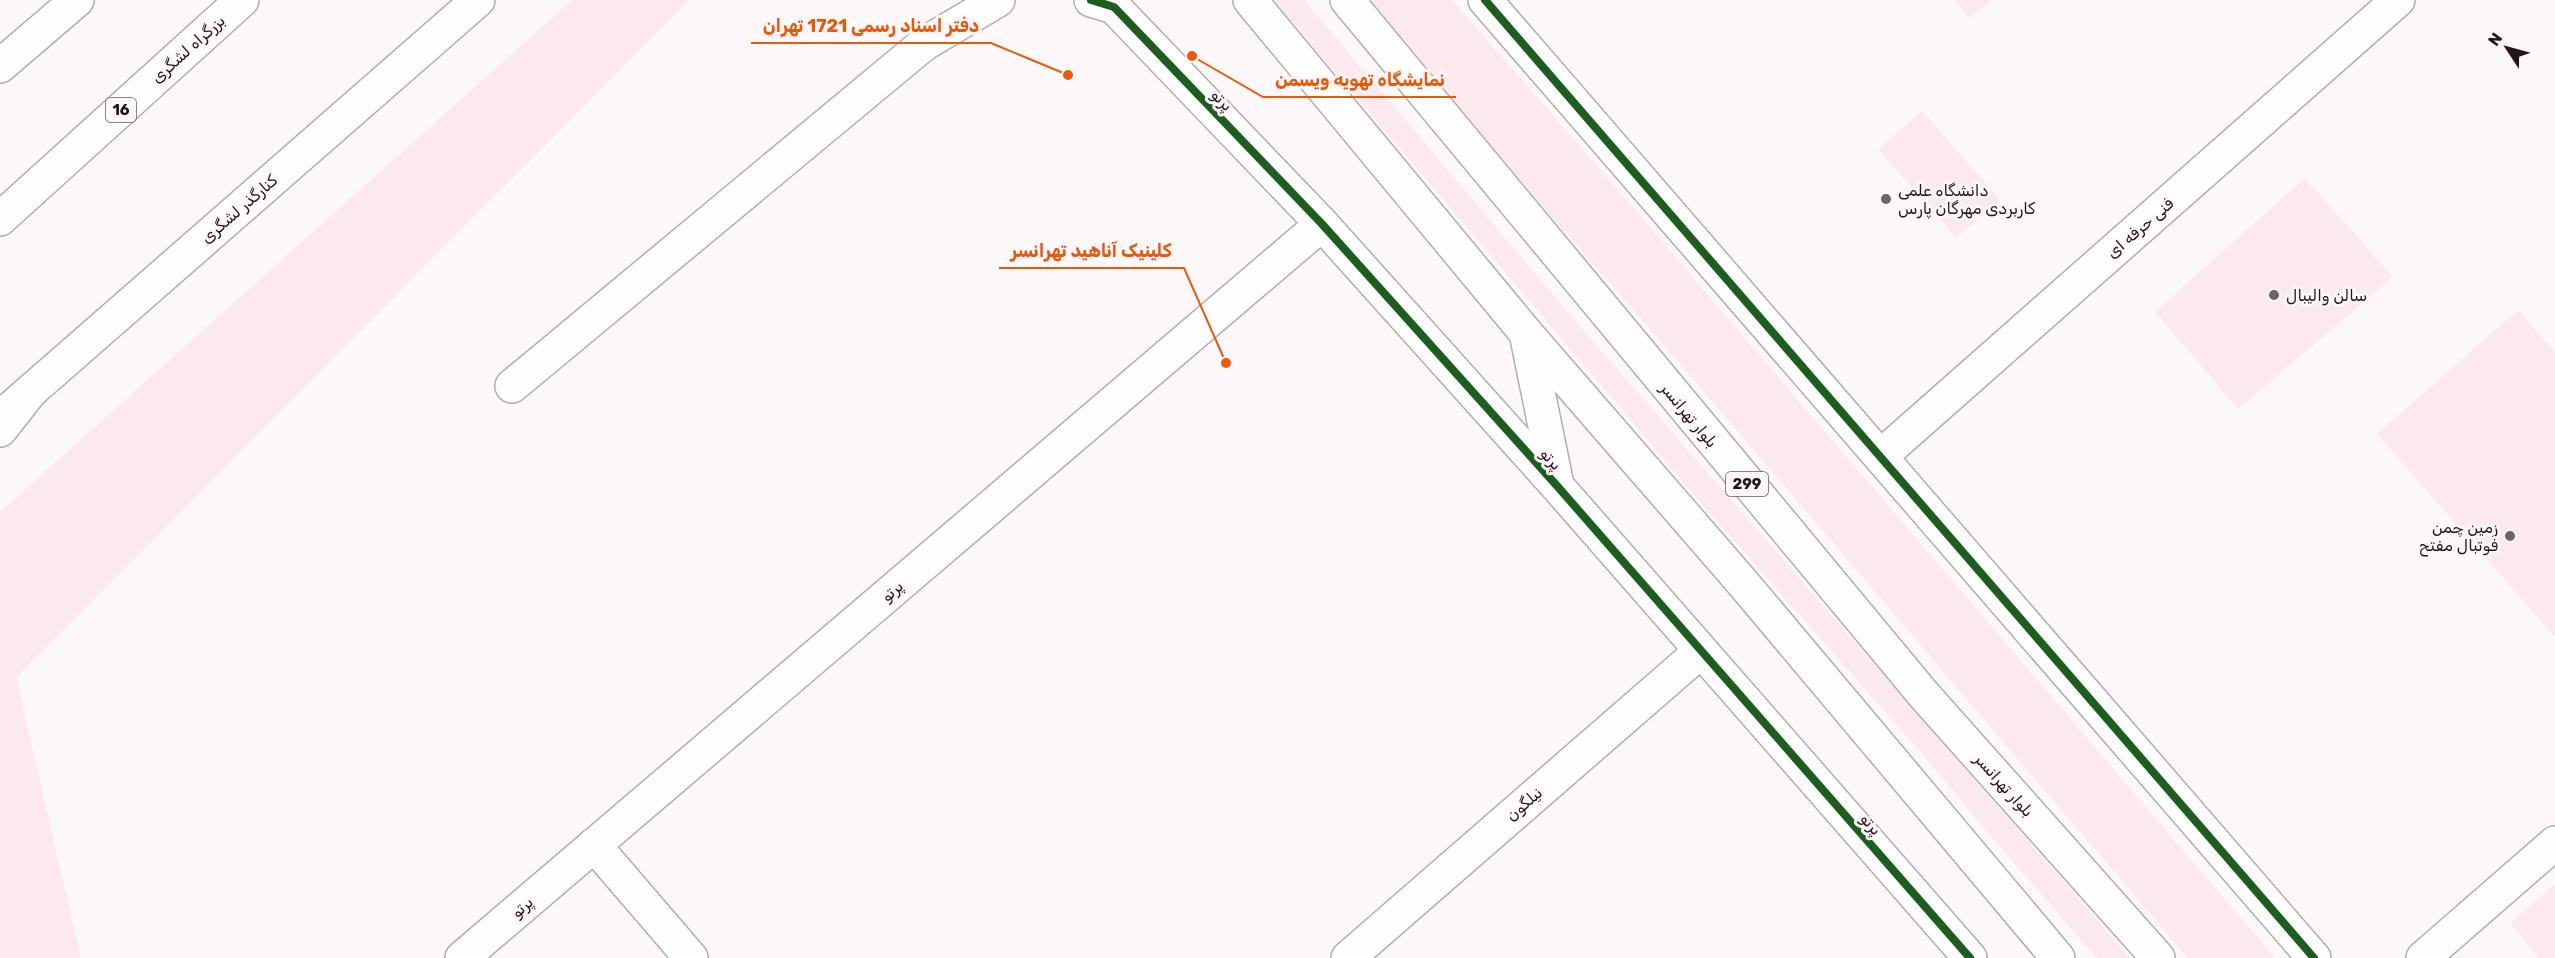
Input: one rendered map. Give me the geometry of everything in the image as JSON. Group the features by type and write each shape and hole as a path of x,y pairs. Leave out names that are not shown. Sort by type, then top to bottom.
{"main road":[{"path":"0,66 77,0"},
{"name":"بزرگراه لشگری","path":"0,219 242,0"},
{"name":"کنارگذر لشگری","path":"0,418 478,0"},
{"path":"512,386 924,44 998,0"},
{"name":"پرتو","path":"1091,0 1114,7 1322,225 1558,487 1970,958"},
{"path":"1250,0 1526,333 1734,573 2058,958"},
{"name":"بلوار تهرانسر","path":"1347,0 1909,677 2158,958"},
{"path":"1485,0 2314,958"},
{"name":"فنی حرفه ای","path":"1881,456 2398,0"},
{"name":"پرتو","path":"462,958 1322,225"},
{"path":"1526,333 1558,487"},
{"path":"0,430 30,392"},
{"name":"نیلگون","path":"1348,958 1701,651"},
{"path":"2423,958 2555,843"},
{"path":"594,845 691,958"}],"shaded area":[{"path":"572,0 689,0 16,678 81,958 0,958 0,512"},
{"path":"1274,0 1304,0 1565,309 2130,958 2097,958 1925,757 1706,509"},
{"path":"1364,0 1452,0 1638,213 2275,958 2188,958 1681,365"},
{"path":"1954,0 1991,0 1969,18"},
{"path":"1922,111 2000,200 1956,237 1878,149"},
{"name":"سالن والیبال","path":"2305,178 2393,277 2238,409 2155,312"},
{"name":"زمین چمن فوتبال مفتح","path":"2518,310 2555,352 2555,637 2377,434"},
{"path":"2555,884 2555,958 2539,958 2510,923"}],"cycle path":[{"path":"1091,0 1114,7 1322,224 1558,487 1970,958"},
{"path":"1485,0 2314,958"}],"place":[{"name":"نمایشگاه تهویه ویسمن","path":"1192,56"},
{"name":"دفتر اسناد رسمی 1721 تهران","path":"1068,75"},
{"name":"دانشگاه علمی کاربردی مهرگان پارس","path":"1886,199"},
{"name":"سالن والیبال","path":"2274,295"},
{"name":"کلینیک آناهید تهرانسر","path":"1226,363"},
{"name":"زمین چمن فوتبال مفتح","path":"2510,536"}]}
